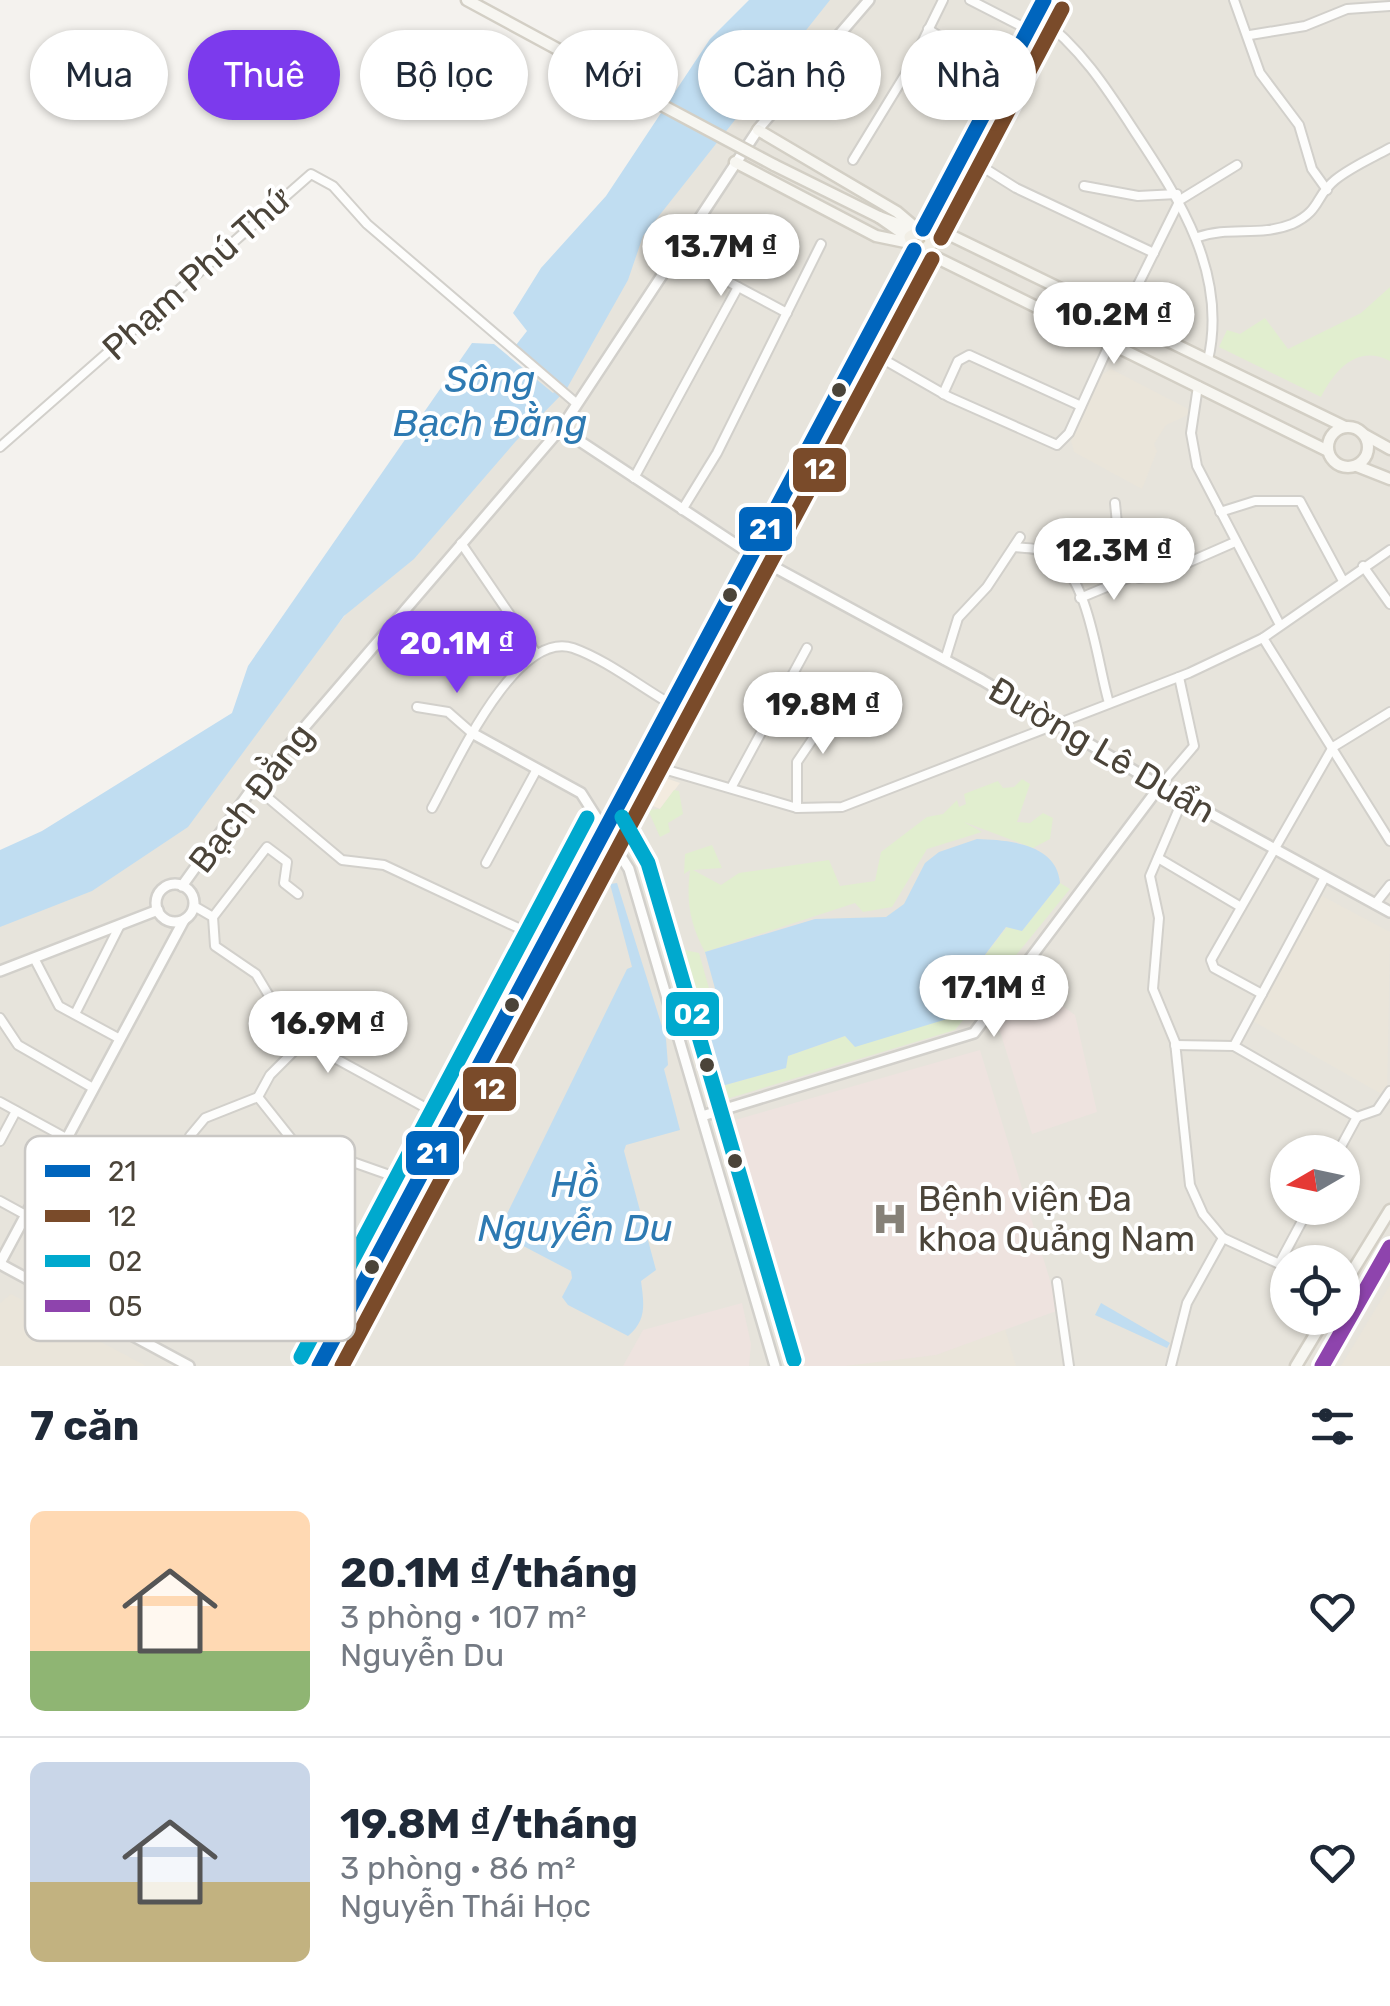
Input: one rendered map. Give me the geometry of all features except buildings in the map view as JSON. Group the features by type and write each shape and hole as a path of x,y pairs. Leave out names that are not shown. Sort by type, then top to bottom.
{"main road":[{"path":"466,0 1110,343 1328,451 1338,465 1357,466 1390,479"},
{"path":"1028,30 1044,0"},
{"path":"355,1298 544,940 674,706 979,120"},
{"path":"758,130 897,212 917,237"},
{"path":"735,162 876,236 950,235 1390,450"},
{"path":"1328,451 1331,436 1345,427"},
{"path":"1357,466 1368,452 1364,435"},
{"path":"1360,1259 1390,1210"},
{"path":"1322,1366 1390,1247"},
{"path":"1296,1366 1315,1335"}],"street":[{"name":"Bạch Đằng","path":"182,886 254,786 560,428 758,130 869,0"},
{"path":"853,160 943,0"},
{"path":"970,0 1028,30"},
{"path":"1234,0 1260,73 1300,125 1312,170 1327,190"},
{"path":"1250,36 1305,26 1347,9 1390,6"},
{"path":"1036,15 1090,64 1178,197 1198,238 1214,317 1208,360"},
{"path":"1198,238 1215,232 1271,232 1316,210 1332,182 1390,148"},
{"path":"962,154 1016,188 1154,253"},
{"path":"1084,186 1138,196 1178,197 1236,165"},
{"name":"Phạm Phú Thứ","path":"0,447 312,174 334,186 368,224 576,403"},
{"path":"1122,317 1178,197"},
{"path":"682,510 717,453 821,244"},
{"path":"674,252 786,313"},
{"path":"634,478 738,287"},
{"path":"862,347 943,394 1049,445 1063,442 1110,343"},
{"path":"943,394 958,361 969,354 1081,406"},
{"path":"1198,386 1191,434 1197,466 1280,625"},
{"name":"Đường Lê Duẩn","path":"560,428 752,555 946,660 1160,786 1390,912"},
{"path":"1220,512 1255,501 1300,501 1342,579"},
{"path":"1115,503 1120,555 1133,576"},
{"path":"946,660 958,618 987,588 1020,537"},
{"path":"1080,598 1133,576 1148,578 1162,574 1234,542"},
{"path":"462,543 536,653"},
{"path":"1014,546 1054,556 1080,598 1092,624 1109,703"},
{"path":"643,762 797,808 821,810 870,800 1180,677 1263,638 1342,579 1390,550"},
{"path":"1363,566 1390,604"},
{"path":"1263,638 1390,841"},
{"path":"432,808 481,713 536,653 571,647 674,706"},
{"path":"731,788 807,648"},
{"path":"702,1116 974,1033 1194,746 1180,677"},
{"path":"790,683 880,722"},
{"path":"797,808 797,762 837,704"},
{"path":"417,707 448,712 472,733 580,793 606,827 628,869 775,1366"},
{"path":"1262,994 1212,964 1240,907 1333,747 1387,714 1390,726"},
{"path":"486,862 537,769"},
{"path":"254,786 342,860 384,865 544,940"},
{"path":"1183,799 1150,876 1159,918 1153,989 1175,1046 1190,1185 1203,1214 1223,1238 1270,1260"},
{"path":"298,894 282,880 287,862 266,847 213,917 215,946 256,974 298,1046 320,1050 448,1120"},
{"path":"1158,858 1240,907"},
{"path":"1234,1046 1325,877"},
{"path":"67,1136 194,906 192,894 182,886 164,888 157,898 158,910 172,922 184,920"},
{"path":"1375,904 1390,886"},
{"path":"194,906 213,917"},
{"path":"0,971 158,910"},
{"path":"75,1014 120,925"},
{"path":"34,958 60,1006 120,1039"},
{"path":"0,1018 18,1045 92,1088"},
{"path":"190,1136 205,1118 258,1097 270,1075 298,1046"},
{"path":"1175,1046 1234,1046 1357,1117"},
{"path":"1347,1135 1357,1117 1378,1110 1390,1091"},
{"path":"258,1097 290,1136"},
{"path":"0,1102 62,1136"},
{"path":"0,1141 16,1111"},
{"path":"355,1162 415,1184"},
{"path":"0,1201 25,1213"},
{"path":"25,1218 0,1263 25,1276"},
{"path":"1171,1366 1187,1303 1223,1238"},
{"path":"1057,1282 1068,1366"},
{"path":"145,1341 189,1366"},
{"path":"304,1341 321,1362"},
{"path":"765,1366 771,1355"}],"shaded area":[{"path":"797,0 1390,0 1390,1366 0,1366 0,913 178,818 511,414 625,231 708,120 881,120 881,30 775,30"},
{"path":"1111,369 1194,412 1166,425 1154,444 1157,451 1142,489 1074,452 1070,437 1103,374"},
{"path":"651,773 680,783 660,809 635,798"},
{"path":"1320,895 1390,932 1387,1097 1253,1021"},
{"path":"1030,982 1075,1015 1097,1112 1032,1134 998,1025"},
{"name":"Bệnh viện Đa khoa Quảng Nam","path":"980,1050 1059,1310 936,1355 845,1366 788,1366 723,1129 728,1122"},
{"path":"1390,1285 1390,1366 1341,1366"},
{"path":"11,1294 25,1301 25,1341 99,1341 146,1366 0,1366 0,1303"},
{"path":"742,1303 751,1344 749,1366 623,1366 643,1330"},
{"path":"1005,1329 1016,1366 841,1366 936,1355"}],"green space":[{"path":"1390,287 1390,361 1367,356 1348,362 1321,397 1219,347 1227,330 1240,334 1265,318 1288,349 1361,313"},
{"path":"1022,779 1030,784 1017,822 1030,823 1043,813 1053,818 1050,839 1033,848 964,822 982,832 927,849 892,907 863,912 855,903 705,952 690,912 690,870 684,874 685,854 712,845 722,868 693,870 721,885 739,873 829,860 840,886 875,881 881,852 927,817 943,814 957,800 959,807 966,804 964,794 998,781 1003,788 1014,787"},
{"path":"674,790 679,791 683,814 668,823 670,832 660,837 648,810 660,809"},
{"path":"1060,883 1070,889 955,1030 720,1101 718,1087 786,1068 788,1056 845,1036 855,1047 972,972 1007,927 1022,931"},
{"path":"675,948 699,953 717,1017 700,1045 693,1045 667,955"}],"water":[{"name":"Sông Bạch Đằng","path":"749,0 830,0 806,30 719,30"},
{"name":"Sông Bạch Đằng","path":"698,57 698,120 735,120 643,236 628,280 566,390 516,441 414,559 344,616 188,827 92,891 0,927 0,850 42,831 232,713 248,666 472,343 494,344 553,393 559,387 516,345 527,331 513,313 541,268 606,196 656,120 678,120 678,87"},
{"name":"Hồ Nguyễn Du","path":"977,839 1029,846 1050,859 1060,883 1022,931 1006,927 972,972 979,986 947,1019 855,1047 845,1036 788,1056 786,1068 718,1087 704,1050 722,1014 705,952 815,919 886,917 904,904 925,863 939,852"},
{"name":"Hồ Nguyễn Du","path":"617,883 666,1039 668,1065 664,1069 680,1130 626,1145 624,1151 656,1270 641,1281 641,1318 628,1336 568,1305 562,1297 572,1278 571,1271 506,1237 501,1226 627,969 632,967 610,884"},
{"path":"1101,1303 1170,1343 1167,1348 1095,1315"}],"transit line":[{"name":"21","path":"923,229 1044,0"},
{"name":"12","path":"941,238 1062,9"},
{"name":"21","path":"355,1298 914,250"},
{"name":"12","path":"342,1366 932,259"},
{"name":"02","path":"622,817 648,863 794,1360"},
{"name":"02","path":"355,1255 587,818"},
{"name":"05","path":"1322,1366 1390,1247"},
{"name":"02","path":"301,1357 309,1341"},
{"name":"21","path":"319,1366 332,1341"}],"place":[{"name":"Bệnh viện Đa khoa Quảng Nam","path":"890,1219"}]}
